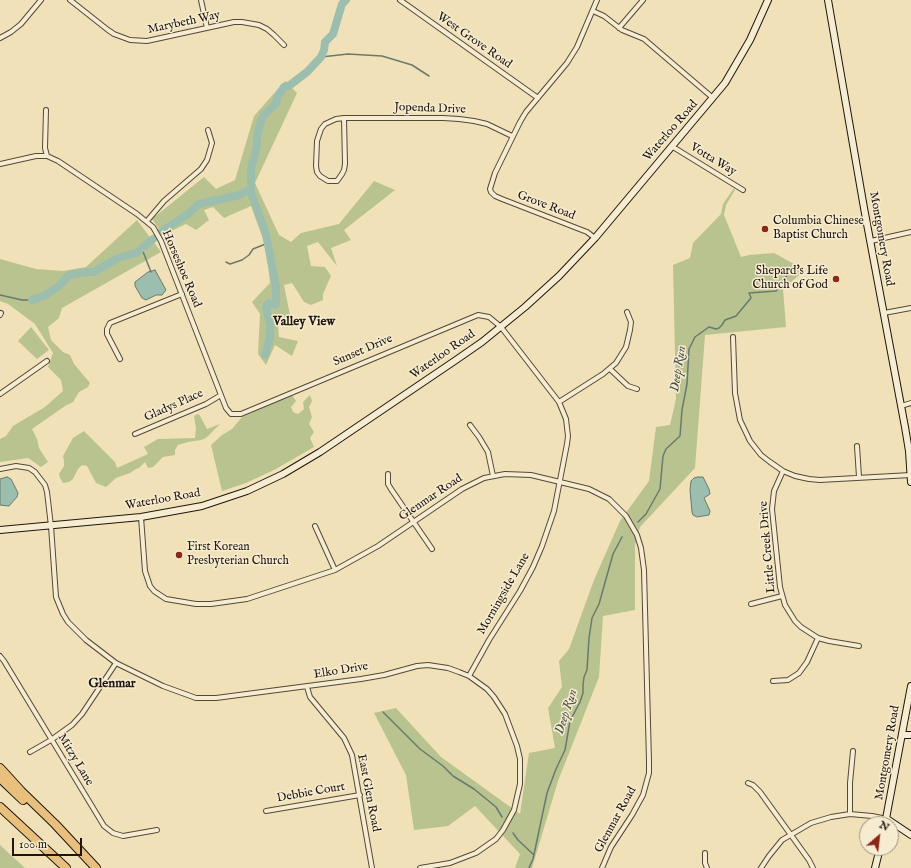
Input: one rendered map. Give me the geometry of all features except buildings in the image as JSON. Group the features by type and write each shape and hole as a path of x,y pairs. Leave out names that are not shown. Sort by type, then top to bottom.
{"highway":[{"path":"0,768 55,824 95,868"},
{"path":"0,778 95,868"},
{"path":"0,807 66,868"}],"main road":[{"name":"Waterloo Road","path":"0,530 141,517 202,506 246,491 283,474 320,452 456,360 501,327 559,276 595,238 673,147 725,83 742,56 768,0"},
{"path":"824,0 829,9"},
{"name":"Montgomery Road","path":"828,0 901,406 911,482"},
{"name":"Montgomery Road","path":"887,816 903,736 911,686"},
{"path":"903,736 911,735"},
{"path":"899,828 911,834"},
{"path":"875,868 878,856"}],"street":[{"path":"0,38 11,32 20,24 41,0"},
{"name":"Marybeth Way","path":"70,0 108,30 130,40 147,41 234,22 251,23 267,29 284,45"},
{"path":"201,0 207,28"},
{"name":"West Grove Road","path":"400,0 538,98"},
{"path":"512,136 526,112 567,63 577,47 597,0"},
{"path":"619,28 643,0"},
{"path":"592,11 604,16 619,28 644,39 714,98"},
{"path":"0,164 36,156 47,156 45,148 46,110"},
{"name":"Jopenda Drive","path":"344,118 344,170 336,181 328,181 317,172 317,141 326,124 336,119 344,118 443,118 459,119 486,124 512,136"},
{"path":"147,221 164,201 202,169 207,160 212,144 208,130"},
{"name":"Grove Road","path":"512,136 491,184 491,192 502,199 586,232 595,238"},
{"name":"Votta Way","path":"673,147 743,190"},
{"name":"Horseshoe Road","path":"47,156 58,161 147,221 157,234 226,408 231,414"},
{"path":"871,241 911,232"},
{"path":"120,359 107,334 107,329 110,323 182,294"},
{"path":"884,313 911,308"},
{"path":"559,402 610,369 621,355 628,338 631,322 627,312"},
{"name":"Sunset Drive","path":"231,414 241,414 355,365 478,315 489,317 501,327"},
{"name":"Morningside Lane","path":"469,676 533,567 554,511 568,436 566,419 559,402 501,327"},
{"path":"733,337 736,399 740,420 746,435 755,448 770,462 783,471 795,476 809,479 911,475"},
{"path":"0,394 47,361"},
{"path":"610,369 628,386 637,389"},
{"name":"Gladys Place","path":"135,434 206,404 221,395"},
{"path":"901,406 911,403"},
{"path":"470,426 488,452 493,476"},
{"path":"857,446 859,477"},
{"name":"Elko Drive","path":"0,469 22,466 36,472 45,484 47,492 56,597 63,614 71,626 82,637 116,663 163,686 196,698 216,698 307,687 384,675 411,668 428,666 448,668 469,676 487,689 494,697 509,723 520,759 520,784 514,810 496,839 476,854 461,860 420,868"},
{"name":"Little Creek Drive","path":"783,471 774,491 772,509 782,596 785,606 795,620 809,633 818,638 860,646"},
{"path":"388,474 388,484 432,549"},
{"name":"Glenmar Road","path":"141,517 145,571 150,586 154,592 166,599 196,604 230,602 247,599 335,570 378,546 470,484 493,476 517,474 531,475 589,489 609,500 626,516 637,535 643,561 649,773 647,784 638,805 611,847 602,868"},
{"path":"315,526 335,570"},
{"path":"751,604 782,596"},
{"path":"774,681 788,680 799,673 807,662 818,638"},
{"name":"Mitzy Lane","path":"0,656 99,820 108,830 123,836 157,830"},
{"path":"30,752 51,740 76,720 116,663"},
{"name":"East Glen Road","path":"307,687 310,697 339,730 348,747 354,764 360,794 372,868"},
{"path":"850,814 850,783 853,751"},
{"path":"748,783 753,785 760,792 791,834 813,868"},
{"name":"Debbie Court","path":"266,811 360,794"},
{"path":"761,868 782,840 811,823 822,819 850,814 872,816"},
{"path":"705,853 705,864 707,868"}],"green space":[{"path":"285,81 297,93 255,183 279,235 291,242 301,233 339,224 374,181 395,190 344,230 351,240 331,248 337,266 318,242 307,246 311,266 325,267 331,276 323,294 323,300 311,305 304,302 292,283 284,285 292,325 278,325 279,337 298,341 292,356 275,345 266,365 258,354 260,314 252,302 270,283 266,247 251,206 224,218 213,207 204,210 209,220 196,230 186,224 163,235 152,219 204,177 216,189 235,180 254,116"},
{"path":"734,188 735,190 726,205 724,215 741,257 774,253 805,270 783,289 786,327 705,335 695,468 640,527 635,545 635,610 603,616 599,677 558,781 532,868 515,868 520,854 475,806 448,826 414,830 406,775 374,713 396,708 441,757 520,814 529,753 555,748 548,708 562,687 559,661 569,649 594,580 620,521 649,481 656,427 670,425 676,399 673,265 690,258 693,243 721,214 723,204"},
{"path":"137,220 161,252 62,308 59,318 48,327 51,340 63,352 70,355 74,364 90,383 88,387 79,392 73,402 32,429 37,439 39,448 48,462 41,467 28,458 0,462 0,439 6,436 13,426 45,407 63,391 61,380 48,367 53,353 35,324 8,304 0,301 0,259 36,269 63,271 86,267"},
{"path":"31,327 49,350 37,359 18,341"},
{"path":"292,395 296,401 291,407 293,412 298,414 304,409 303,402 310,395 312,401 309,407 312,417 309,424 314,432 310,438 314,447 276,469 246,483 222,491 211,445 222,435 232,429 242,417"},
{"path":"199,414 207,429 220,424 206,438 178,445 175,450 175,455 163,457 153,467 148,468 145,462 139,468 130,473 116,478 106,487 96,483 87,466 82,465 78,469 73,479 69,482 63,483 60,478 59,474 64,466 63,456 73,438 84,431 115,462 117,468 148,454 144,447 158,439 195,438 196,428 194,417 195,415"},
{"path":"0,845 13,857 25,868 0,868"}],"shaded area":[{"path":"155,270 166,290 162,295 156,295 146,300 142,298 135,286 135,282 148,272"},
{"path":"7,477 11,479 18,493 17,497 9,506 0,505 0,479"},
{"path":"698,477 703,477 709,489 710,494 704,498 710,511 709,515 697,517 693,515 692,512 690,490 691,481"}],"waterway":[{"path":"162,231 188,214 199,204 240,195 251,189 251,169 262,118 276,104 278,96 284,87 290,85 307,72 321,57 325,42 333,34 342,4 346,0"},
{"path":"321,57 348,54 382,56 412,65 429,76"},
{"path":"250,190 266,234 276,287 276,303 275,305 269,303 266,308 270,324 270,337 265,355"},
{"path":"32,300 44,296 59,286 69,275 94,272 118,258 136,253 153,239"},
{"path":"226,262 230,264 242,260 249,255 253,249 268,243"},
{"path":"142,249 151,272"},
{"name":"Deep Run","path":"638,522 646,514 660,489 663,456 666,449 680,436 682,410 687,384 689,349 695,337 709,327 716,329 719,328 725,320 736,316 751,298 749,293 776,291 792,270"},
{"path":"0,295 22,300 32,300"},
{"name":"Deep Run","path":"529,868 533,859 547,793 565,750 570,721 583,693 584,677 587,670 592,618 599,604 613,554 622,537"},
{"path":"383,712 420,749 443,766 453,776 474,789 496,807 502,817"},
{"path":"513,833 518,840 534,855"}],"place":[{"name":"Columbia Chinese Baptist Church","path":"765,229"},
{"name":"Shepard's Life Church of God","path":"836,279"},
{"name":"First Korean Presbyterian Church","path":"179,555"}],"district":[{"name":"Valley View","path":"304,322"},
{"name":"Glenmar","path":"112,684"}]}
